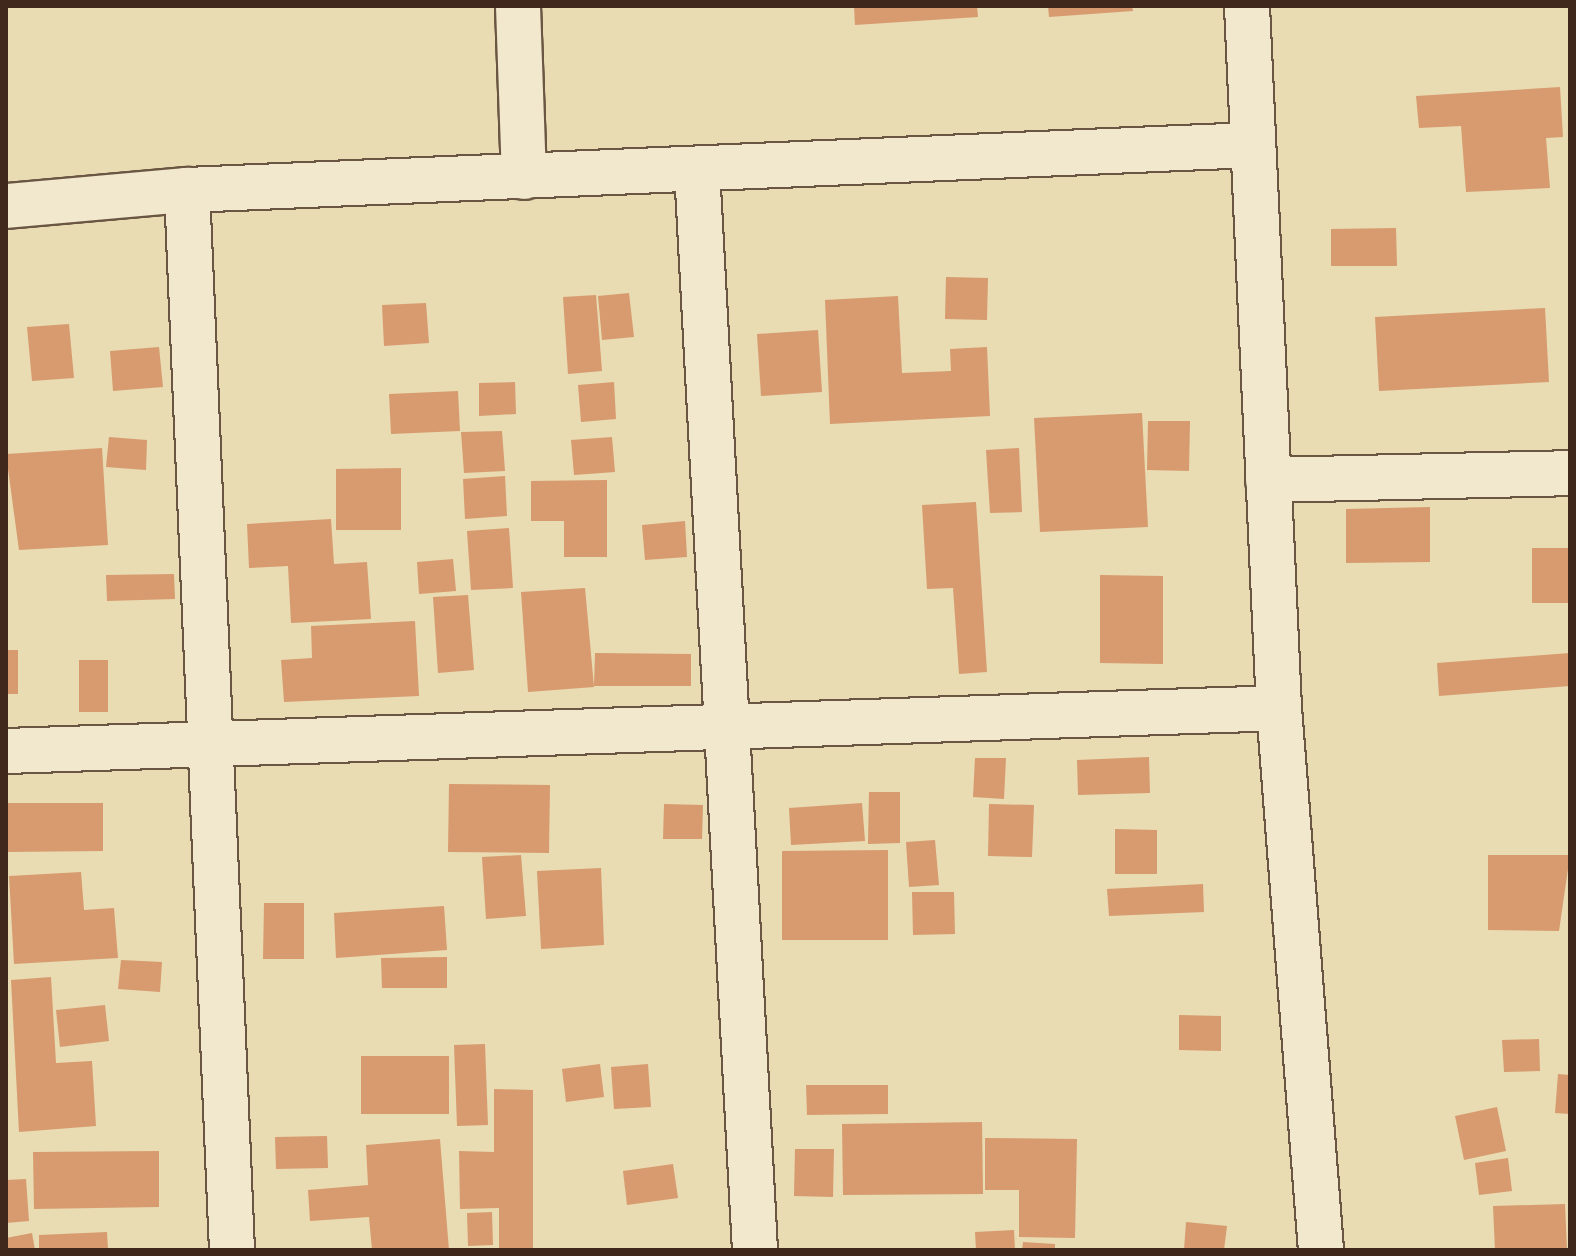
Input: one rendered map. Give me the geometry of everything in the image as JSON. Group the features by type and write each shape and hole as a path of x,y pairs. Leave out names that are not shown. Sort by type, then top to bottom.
{"street":[{"path":"518,6 524,177"},
{"path":"1247,6 1279,708 1321,1250"},
{"path":"6,206 187,190 1251,145"},
{"path":"697,169 721,727 755,1250"},
{"path":"187,190 232,1250"},
{"path":"1268,480 1570,473"},
{"path":"6,751 209,739 721,727 1279,708"}],"building":[{"path":"854,6 977,6 978,17 855,25"},
{"path":"1048,6 1132,6 1133,11 1049,17"},
{"path":"1560,87 1563,137 1546,138 1550,188 1466,192 1461,126 1419,128 1416,96"},
{"path":"1396,228 1397,266 1331,266 1331,229"},
{"path":"946,277 988,278 987,320 945,319"},
{"path":"629,293 634,337 602,340 598,296"},
{"path":"596,295 602,371 568,374 563,297"},
{"path":"898,296 902,373 951,371 950,349 987,347 990,416 830,424 825,300"},
{"path":"426,303 429,343 384,346 382,305"},
{"path":"1545,308 1549,382 1379,391 1375,317"},
{"path":"69,324 74,378 32,381 27,327"},
{"path":"818,330 822,392 761,396 757,334"},
{"path":"159,347 163,387 113,391 110,351"},
{"path":"515,382 516,414 479,416 479,383"},
{"path":"614,382 616,419 581,422 578,385"},
{"path":"458,391 460,431 391,434 389,394"},
{"path":"1142,413 1148,527 1040,532 1034,418"},
{"path":"1148,421 1190,421 1189,471 1147,470"},
{"path":"502,431 505,471 464,473 461,432"},
{"path":"109,437 147,440 146,470 106,467"},
{"path":"612,437 615,472 574,475 571,440"},
{"path":"102,448 108,545 19,550 6,454"},
{"path":"1019,448 1022,512 990,513 986,450"},
{"path":"401,468 401,530 336,530 336,469"},
{"path":"505,476 507,516 465,519 463,479"},
{"path":"607,480 607,557 564,557 564,521 531,521 531,481"},
{"path":"976,502 987,672 959,674 953,588 927,589 922,505"},
{"path":"1430,507 1430,562 1346,563 1346,509"},
{"path":"331,519 334,564 367,562 371,619 291,623 288,566 249,568 247,524"},
{"path":"685,521 687,557 645,560 642,525"},
{"path":"509,528 513,588 471,590 467,531"},
{"path":"1532,548 1570,548 1570,603 1532,603"},
{"path":"453,559 456,591 419,594 417,562"},
{"path":"174,574 175,599 107,601 106,575"},
{"path":"1100,575 1163,576 1163,664 1100,663"},
{"path":"585,588 594,687 528,692 521,592"},
{"path":"468,595 474,670 438,673 433,597"},
{"path":"415,621 419,696 284,702 281,660 312,658 311,626"},
{"path":"6,650 18,650 18,694 6,694"},
{"path":"595,653 691,654 691,686 594,686"},
{"path":"1570,653 1570,686 1439,696 1437,663"},
{"path":"79,660 108,660 108,712 79,712"},
{"path":"1149,757 1150,793 1078,795 1077,760"},
{"path":"975,758 1006,758 1004,799 973,797"},
{"path":"449,784 550,785 549,853 448,852"},
{"path":"869,792 900,792 900,843 868,844"},
{"path":"6,803 103,803 103,851 7,852"},
{"path":"862,803 865,841 791,845 789,808"},
{"path":"664,804 703,805 702,839 663,839"},
{"path":"989,804 1034,805 1032,857 988,856"},
{"path":"1115,829 1157,830 1157,874 1115,874"},
{"path":"935,840 939,885 909,887 906,842"},
{"path":"888,850 888,940 782,940 782,851"},
{"path":"521,855 526,916 486,919 482,857"},
{"path":"1488,855 1570,855 1559,931 1488,930"},
{"path":"601,868 604,945 541,949 537,871"},
{"path":"81,872 84,910 114,908 118,958 14,964 9,876"},
{"path":"1203,884 1204,912 1109,916 1107,889"},
{"path":"912,892 954,892 955,934 913,935"},
{"path":"264,903 304,903 304,959 263,959"},
{"path":"444,906 447,950 336,958 334,913"},
{"path":"447,957 447,988 382,988 381,958"},
{"path":"121,960 162,962 160,992 118,989"},
{"path":"51,977 56,1063 92,1061 96,1126 19,1132 11,980"},
{"path":"105,1005 109,1041 60,1047 56,1010"},
{"path":"1179,1015 1221,1016 1221,1051 1179,1050"},
{"path":"1539,1039 1540,1071 1504,1072 1502,1040"},
{"path":"485,1044 488,1125 457,1126 454,1045"},
{"path":"361,1056 449,1056 449,1114 361,1114"},
{"path":"600,1064 604,1097 566,1102 562,1069"},
{"path":"648,1064 651,1107 614,1109 611,1067"},
{"path":"1558,1074 1570,1075 1570,1114 1555,1113"},
{"path":"806,1085 888,1085 888,1114 807,1115"},
{"path":"494,1089 533,1090 533,1250 499,1250 499,1208 460,1209 459,1151 494,1152"},
{"path":"1497,1107 1506,1151 1464,1160 1455,1116"},
{"path":"982,1122 983,1194 843,1195 842,1124"},
{"path":"327,1136 328,1168 276,1169 275,1137"},
{"path":"985,1138 1077,1139 1075,1238 1019,1237 1019,1190 985,1190"},
{"path":"440,1139 449,1250 372,1250 369,1217 310,1221 308,1190 368,1185 366,1145"},
{"path":"795,1149 834,1149 833,1197 794,1196"},
{"path":"159,1151 159,1207 34,1209 33,1152"},
{"path":"1508,1158 1512,1191 1479,1195 1475,1163"},
{"path":"673,1164 678,1198 627,1205 623,1171"},
{"path":"26,1179 29,1221 6,1223 6,1180"},
{"path":"1565,1204 1567,1250 1495,1250 1493,1206"},
{"path":"492,1212 493,1245 468,1246 467,1213"},
{"path":"1186,1222 1227,1226 1224,1250 1184,1250"},
{"path":"1014,1230 1015,1250 976,1250 975,1232"},
{"path":"107,1232 108,1250 39,1250 39,1235"},
{"path":"32,1233 35,1250 6,1250 6,1238"},
{"path":"1023,1242 1055,1244 1055,1250 1022,1250"}]}
